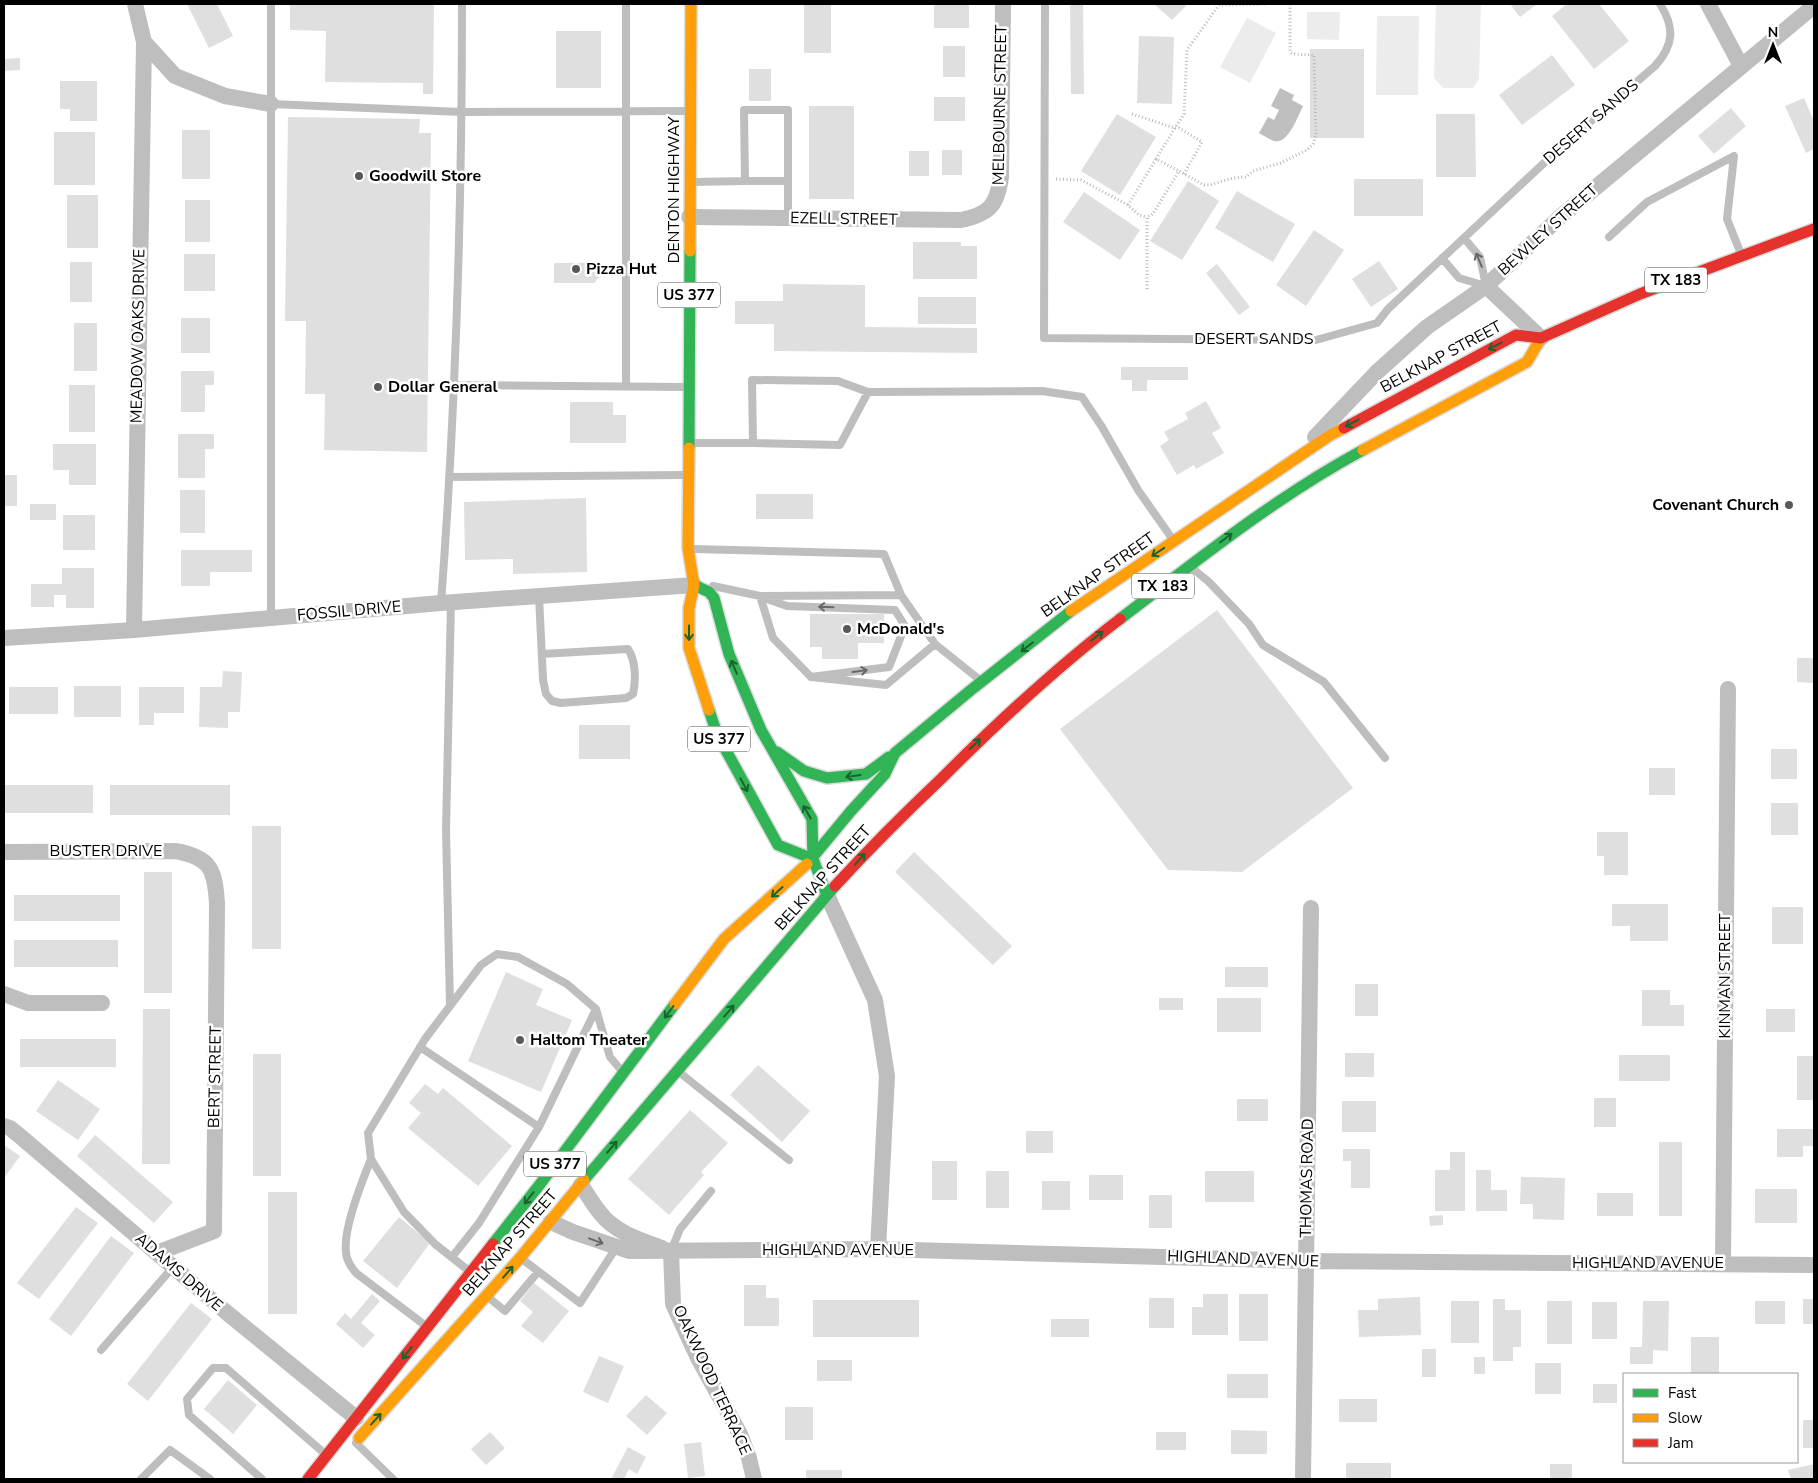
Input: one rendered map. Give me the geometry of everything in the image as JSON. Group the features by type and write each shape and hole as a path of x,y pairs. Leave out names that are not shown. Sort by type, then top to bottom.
{"main road":[{"name":"DENTON HIGHWAY","path":"691,4 688,548 694,585 689,608 690,648 717,734 778,845 813,859"},
{"name":"TX 183","path":"1541,338 1640,294 1814,229"},
{"name":"BELKNAP STREET","path":"308,1479 541,1183 724,939 813,859 850,811 885,774 895,753 982,681 1082,603 1329,436 1516,335 1541,338 1527,362 1339,463 1243,525 1091,640 995,725 888,830 828,895 487,1296 427,1361 373,1424 318,1479"},
{"name":"US 377","path":"694,585 709,592 714,598 729,654 761,730 812,819 813,859 828,895"},
{"path":"770,746 804,771 827,778 866,774 895,753"}],"street":[{"name":"MEADOW OAKS DRIVE","path":"134,630 144,42 135,4"},
{"name":"MELBOURNE STREET","path":"992,204 998,192 1001,177 1003,4"},
{"path":"1708,4 1741,66"},
{"name":"BEWLEY STREET","path":"1290,462 1376,372 1427,327 1486,286 1559,218 1814,6"},
{"name":"MEADOW OAKS DRIVE","path":"144,42 175,76 225,96 271,104"},
{"name":"EZELL STREET","path":"690,217 962,220 987,212 992,204"},
{"path":"1486,286 1541,338"},
{"name":"FOSSIL DRIVE","path":"4,638 134,630 446,603 694,585"},
{"name":"KINMAN STREET","path":"1723,1264 1728,688"},
{"name":"BUSTER DRIVE","path":"4,852 176,851 194,854 206,864"},
{"name":"BERT STREET","path":"156,1253 214,1231 217,904 213,872 206,864"},
{"path":"828,895 876,1000 886,1076 878,1249"},
{"name":"THOMAS ROAD","path":"1304,1479 1305,1261 1311,908"},
{"path":"4,994 28,1003 102,1003"},
{"name":"ADAMS DRIVE","path":"4,1126 10,1128 21,1137 156,1253 356,1418"},
{"path":"581,1184 601,1215 611,1224 632,1236 672,1251"},
{"path":"551,1222 616,1248 629,1251 672,1251"},
{"name":"HIGHLAND AVENUE","path":"672,1251 878,1249 1305,1261 1814,1265"},
{"name":"OAKWOOD TERRACE","path":"672,1251 673,1304 698,1358 740,1434 754,1479"}],"lane":[{"path":"271,4 271,618"},
{"path":"450,1005 446,830 446,603 455,385 462,112 462,4"},
{"path":"626,4 626,386"},
{"name":"DESERT SANDS","path":"1045,4 1044,338 1316,340 1377,323 1388,309 1560,148 1655,66 1664,56 1670,44 1670,26 1662,4"},
{"path":"271,104 462,112 690,111"},
{"path":"745,181 744,110 788,110 788,218"},
{"path":"1609,238 1647,202 1734,156 1727,219 1742,256"},
{"path":"690,182 788,181"},
{"path":"1442,258 1459,278 1486,286 1480,257 1464,238"},
{"path":"753,443 752,380 838,381 868,392 1042,391 1082,397 1102,427 1138,490 1174,541"},
{"path":"455,385 689,387"},
{"path":"689,443 840,445 868,392"},
{"path":"450,477 689,475"},
{"path":"688,548 884,554 901,595 935,644 982,681"},
{"path":"1189,566 1208,581 1249,624 1263,645 1324,682 1385,758"},
{"path":"694,585 714,586 760,596 787,606 895,610 905,626 889,667 811,677"},
{"path":"760,596 901,595"},
{"path":"539,596 543,680 546,694 552,701 561,703 626,698 633,694 635,686 632,656 628,649 542,654"},
{"path":"760,596 774,638 811,677 886,684 935,644"},
{"path":"470,1273 435,1244 404,1212 371,1159 368,1133 420,1047 450,1005 481,965 497,954 518,957 566,984 596,1009 610,1057 624,1073"},
{"path":"452,1257 479,1224 539,1127 596,1009"},
{"path":"420,1047 539,1127"},
{"path":"678,1070 789,1160"},
{"path":"371,1159 359,1191 346,1239 346,1254 350,1266 356,1273 427,1328"},
{"path":"672,1251 680,1229 711,1190"},
{"path":"520,1258 580,1303 616,1248"},
{"path":"101,1350 173,1267"},
{"path":"487,1296 505,1311 538,1272"},
{"path":"262,1479 189,1415 188,1399 213,1368 226,1368 327,1455"},
{"path":"348,1448 380,1465 393,1479"},
{"path":"141,1479 170,1450 210,1479"}],"path":[{"path":"1128,205 1184,114 1187,50 1220,5 1265,4"},
{"path":"1156,159 1204,185 1210,185 1233,178 1246,177 1253,172 1281,163 1307,150 1313,144 1316,135 1314,55 1293,54 1290,52 1290,4"},
{"path":"1132,114 1179,128 1202,142 1184,174"},
{"path":"1043,179 1081,180 1128,205 1139,215 1147,217 1154,214 1179,172"},
{"path":"1147,217 1148,289"}],"shaded area":[{"path":"1436,4 1481,4 1479,79 1473,88 1443,88 1434,78"},
{"path":"1307,12 1340,12 1339,40 1307,39"},
{"path":"1377,16 1419,16 1418,95 1376,95"},
{"path":"1247,18 1276,33 1250,83 1220,67"},
{"path":"1280,88 1294,95 1292,100 1303,106 1295,123 1284,139 1274,141 1259,133 1268,117 1274,120 1279,110 1271,106"}],"building":[{"path":"187,4 217,4 233,36 209,48"},
{"path":"290,4 434,4 433,94 423,94 423,83 325,82 326,31 290,30"},
{"path":"804,4 831,4 831,53 804,53"},
{"path":"934,4 969,4 969,28 934,28"},
{"path":"1070,4 1083,4 1084,94 1071,94"},
{"path":"1154,4 1188,4 1172,20"},
{"path":"1510,4 1537,4 1520,17"},
{"path":"1567,4 1599,4 1629,41 1594,69 1552,16"},
{"path":"556,31 601,31 601,88 556,88"},
{"path":"1139,36 1174,37 1172,104 1137,103"},
{"path":"943,46 965,46 965,77 943,77"},
{"path":"1310,49 1364,49 1364,138 1310,138"},
{"path":"1552,55 1575,85 1522,125 1499,95"},
{"path":"20,58 20,70 4,71 4,59"},
{"path":"749,69 771,69 771,101 749,101"},
{"path":"60,81 97,81 97,121 70,121 70,109 60,109"},
{"path":"934,97 965,97 965,121 934,121"},
{"path":"1804,98 1814,121 1814,149 1806,153 1785,106"},
{"path":"809,106 854,106 854,199 809,199"},
{"path":"1731,108 1746,126 1714,154 1698,136"},
{"path":"1117,114 1156,137 1120,195 1081,171"},
{"path":"1436,114 1475,114 1476,177 1436,177"},
{"path":"288,117 420,119 419,133 431,133 427,452 324,450 325,394 305,394 306,321 285,321"},
{"path":"182,130 210,130 210,179 182,179"},
{"path":"54,132 95,132 95,185 54,185"},
{"path":"942,150 962,150 962,175 942,175"},
{"path":"909,151 929,151 929,176 909,176"},
{"path":"1354,179 1423,179 1423,216 1354,216"},
{"path":"1188,181 1219,201 1182,260 1150,241"},
{"path":"1237,191 1295,224 1273,262 1215,228"},
{"path":"1084,192 1140,230 1120,260 1063,222"},
{"path":"67,195 98,195 98,248 67,248"},
{"path":"185,200 210,200 210,242 185,242"},
{"path":"1314,230 1344,250 1306,306 1276,285"},
{"path":"913,242 961,242 961,246 977,246 977,279 913,279"},
{"path":"184,254 215,254 215,291 184,291"},
{"path":"1379,261 1398,289 1371,307 1352,279"},
{"path":"70,262 92,262 92,302 70,302"},
{"name":"Pizza Hut","path":"554,263 594,263 603,273 594,283 554,283"},
{"path":"1217,264 1250,307 1239,315 1206,273"},
{"path":"783,284 865,285 865,327 977,328 977,353 774,351 774,324 735,324 735,301 783,301"},
{"path":"918,297 976,297 976,324 918,324"},
{"path":"181,318 210,318 210,353 181,353"},
{"path":"74,323 97,323 97,371 74,371"},
{"path":"1121,367 1188,367 1188,380 1147,380 1147,391 1132,391 1132,380 1121,380"},
{"path":"181,371 214,371 214,385 205,385 205,412 181,412"},
{"path":"69,385 95,385 95,432 69,432"},
{"path":"1206,401 1221,428 1212,433 1224,453 1196,469 1194,465 1177,475 1160,446 1169,440 1164,432 1188,419 1185,413"},
{"path":"570,402 613,402 613,415 626,415 626,443 570,443"},
{"path":"178,434 214,434 214,449 205,449 205,478 178,478"},
{"path":"53,444 96,444 96,485 69,485 69,470 53,470"},
{"path":"4,475 17,475 17,506 4,506"},
{"path":"180,490 205,490 205,533 180,533"},
{"path":"756,494 813,494 813,519 756,519"},
{"path":"586,498 587,572 513,574 513,559 465,560 464,502"},
{"path":"30,504 56,504 56,520 30,520"},
{"path":"63,515 95,515 95,550 63,550"},
{"path":"181,550 252,550 252,572 210,572 210,586 181,586"},
{"path":"62,568 94,568 94,608 66,608 66,595 54,595 54,607 31,607 31,584 62,584"},
{"path":"1217,610 1353,788 1242,872 1168,870 1060,729"},
{"name":"McDonald's","path":"810,614 884,614 884,643 858,643 858,659 822,659 822,647 810,647"},
{"path":"1797,658 1814,658 1814,683 1797,682"},
{"path":"223,671 242,672 240,712 228,712 228,728 199,727 200,687 222,687"},
{"path":"74,686 121,686 121,717 74,717"},
{"path":"9,687 58,687 58,714 9,714"},
{"path":"139,687 184,687 184,713 154,713 154,725 139,725"},
{"path":"579,725 630,725 630,759 579,759"},
{"path":"1771,749 1797,749 1797,779 1771,779"},
{"path":"1649,768 1675,768 1675,795 1649,795"},
{"path":"4,785 93,785 93,813 4,813"},
{"path":"110,785 230,785 230,815 110,815"},
{"path":"1771,803 1798,803 1798,835 1771,835"},
{"path":"252,826 281,826 281,949 252,949"},
{"path":"1597,832 1628,832 1628,875 1604,875 1604,856 1597,856"},
{"path":"914,852 1012,946 993,965 895,872"},
{"path":"144,872 172,872 172,993 144,993"},
{"path":"14,895 120,895 120,921 14,921"},
{"path":"1612,904 1668,904 1668,941 1630,941 1630,926 1612,926"},
{"path":"1772,907 1803,907 1803,944 1772,944"},
{"path":"14,940 118,940 118,967 14,967"},
{"path":"1225,967 1268,967 1268,987 1225,987"},
{"name":"Haltom Theater","path":"506,972 543,989 536,1005 572,1020 541,1092 468,1061"},
{"path":"1355,984 1378,984 1378,1016 1355,1016"},
{"path":"1642,990 1670,990 1670,1005 1684,1005 1684,1026 1642,1026"},
{"path":"1159,998 1183,998 1183,1010 1159,1010"},
{"path":"1217,998 1261,998 1261,1032 1217,1032"},
{"path":"143,1009 170,1009 170,1164 142,1164"},
{"path":"1766,1009 1795,1009 1795,1032 1766,1032"},
{"path":"20,1039 116,1039 116,1067 20,1067"},
{"path":"1345,1053 1374,1053 1374,1077 1345,1077"},
{"path":"253,1054 281,1054 281,1176 253,1176"},
{"path":"1619,1055 1670,1055 1670,1081 1619,1081"},
{"path":"1797,1056 1814,1056 1814,1100 1797,1100"},
{"path":"758,1065 810,1111 782,1142 730,1095"},
{"path":"58,1080 100,1109 78,1140 36,1111"},
{"path":"425,1084 438,1094 443,1088 512,1146 478,1186 408,1128 421,1113 409,1103"},
{"path":"1594,1098 1616,1098 1616,1127 1594,1127"},
{"path":"1237,1099 1268,1099 1268,1121 1237,1121"},
{"path":"1342,1101 1376,1101 1376,1132 1342,1132"},
{"path":"690,1110 728,1143 701,1172 704,1175 669,1215 628,1179"},
{"path":"1777,1129 1814,1129 1814,1146 1803,1146 1803,1157 1777,1157"},
{"path":"1026,1131 1053,1131 1053,1153 1026,1153"},
{"path":"95,1135 173,1202 154,1223 77,1156"},
{"path":"1659,1142 1682,1142 1682,1216 1659,1216"},
{"path":"4,1145 20,1156 4,1178"},
{"path":"1343,1149 1370,1149 1370,1188 1351,1188 1351,1161 1343,1161"},
{"path":"1450,1152 1465,1152 1465,1211 1435,1211 1435,1170 1450,1170"},
{"path":"932,1161 957,1161 957,1200 932,1200"},
{"path":"1476,1170 1491,1170 1491,1190 1507,1190 1507,1211 1476,1211"},
{"path":"986,1171 1009,1171 1009,1208 986,1208"},
{"path":"1205,1171 1254,1171 1254,1202 1205,1202"},
{"path":"1089,1175 1123,1175 1123,1200 1089,1200"},
{"path":"1521,1177 1565,1178 1564,1220 1533,1219 1533,1204 1520,1204"},
{"path":"1042,1181 1070,1181 1070,1210 1042,1210"},
{"path":"1755,1189 1797,1189 1797,1223 1755,1223"},
{"path":"268,1192 297,1192 297,1314 268,1314"},
{"path":"1597,1193 1633,1193 1633,1216 1597,1216"},
{"path":"1149,1195 1172,1195 1172,1228 1149,1228"},
{"path":"76,1207 98,1223 39,1299 17,1283"},
{"path":"1443,1215 1443,1225 1430,1226 1429,1216"},
{"path":"399,1217 430,1243 397,1288 363,1261"},
{"path":"111,1236 134,1253 71,1336 49,1319"},
{"path":"534,1283 569,1311 543,1343 521,1326 533,1312 520,1301"},
{"path":"744,1285 766,1285 766,1298 779,1298 779,1326 744,1326"},
{"path":"372,1294 380,1301 361,1323 375,1335 363,1348 336,1324 345,1313 351,1319"},
{"path":"1203,1294 1228,1294 1228,1335 1192,1335 1192,1307 1203,1307"},
{"path":"1239,1294 1268,1294 1268,1341 1239,1341"},
{"path":"1420,1297 1421,1335 1359,1337 1358,1310 1378,1310 1378,1299"},
{"path":"1149,1298 1174,1298 1174,1328 1149,1328"},
{"path":"1493,1299 1505,1299 1505,1310 1521,1310 1521,1347 1513,1347 1513,1361 1493,1361"},
{"path":"1803,1299 1814,1299 1814,1324 1803,1324"},
{"path":"813,1300 919,1300 919,1337 813,1337"},
{"path":"1451,1301 1479,1301 1479,1343 1451,1343"},
{"path":"1547,1301 1572,1301 1572,1344 1547,1344"},
{"path":"1643,1301 1669,1301 1668,1351 1653,1350 1653,1364 1630,1364 1630,1347 1642,1347"},
{"path":"1755,1301 1785,1301 1785,1324 1755,1324"},
{"path":"1592,1302 1617,1302 1617,1339 1592,1339"},
{"path":"191,1303 212,1319 148,1401 127,1384"},
{"path":"1051,1319 1089,1319 1089,1337 1051,1337"},
{"path":"1691,1337 1719,1337 1719,1373 1691,1373"},
{"path":"1422,1349 1436,1349 1436,1377 1422,1377"},
{"path":"599,1356 624,1366 608,1403 583,1392"},
{"path":"1474,1357 1485,1357 1485,1374 1474,1374"},
{"path":"817,1360 852,1360 852,1381 817,1381"},
{"path":"1535,1363 1561,1363 1561,1394 1535,1394"},
{"path":"1227,1374 1268,1374 1268,1398 1227,1398"},
{"path":"228,1380 257,1405 233,1434 204,1409"},
{"path":"1593,1384 1617,1384 1617,1403 1593,1403"},
{"path":"646,1395 667,1413 647,1435 626,1416"},
{"path":"1339,1399 1377,1399 1377,1422 1339,1422"},
{"path":"785,1407 813,1407 813,1440 785,1440"},
{"path":"1803,1420 1814,1420 1814,1448 1803,1448"},
{"path":"1231,1430 1267,1431 1267,1454 1231,1454"},
{"path":"490,1432 505,1448 486,1465 471,1449"},
{"path":"1156,1432 1186,1432 1186,1450 1156,1450"},
{"path":"701,1442 705,1476 688,1478 684,1444"},
{"path":"628,1447 646,1457 637,1474 629,1469 624,1479 611,1479"},
{"path":"1346,1463 1391,1463 1391,1479 1346,1479"},
{"path":"1550,1464 1572,1464 1572,1479 1550,1479"},
{"path":"1814,1464 1814,1479 1791,1479 1788,1470"},
{"path":"806,1470 842,1470 842,1479 806,1479"}],"traffic: fast":[{"path":"689,448 690,251"},
{"path":"1120,619 1269,508 1363,450"},
{"path":"694,585 709,592 714,598 729,654 761,730 812,819 813,859 827,895"},
{"path":"807,864 885,774 895,753 1071,611"},
{"path":"709,710 717,734 778,845 813,859"},
{"path":"777,752 804,771 827,778 866,774 889,757"},
{"path":"584,1180 835,886"},
{"path":"493,1244 675,1004"}],"traffic: slow":[{"path":"690,251 691,4"},
{"path":"1363,450 1527,362 1541,338"},
{"path":"1071,611 1329,436 1344,428"},
{"path":"689,448 688,548 694,585 689,608 689,648 709,710"},
{"path":"675,1004 724,939 807,864"},
{"path":"359,1438 520,1258 584,1180"}],"traffic: jam":[{"path":"1541,338 1640,294 1814,229"},
{"path":"1344,428 1516,335 1541,338"},
{"path":"835,886 901,818 1006,716 1073,656 1120,619"},
{"path":"308,1479 493,1244"}],"place":[{"name":"Goodwill Store","path":"359,176"},
{"name":"Pizza Hut","path":"576,269"},
{"name":"Dollar General","path":"378,387"},
{"name":"Covenant Church","path":"1789,505"},
{"name":"McDonald's","path":"847,629"},
{"name":"Haltom Theater","path":"520,1040"}]}
